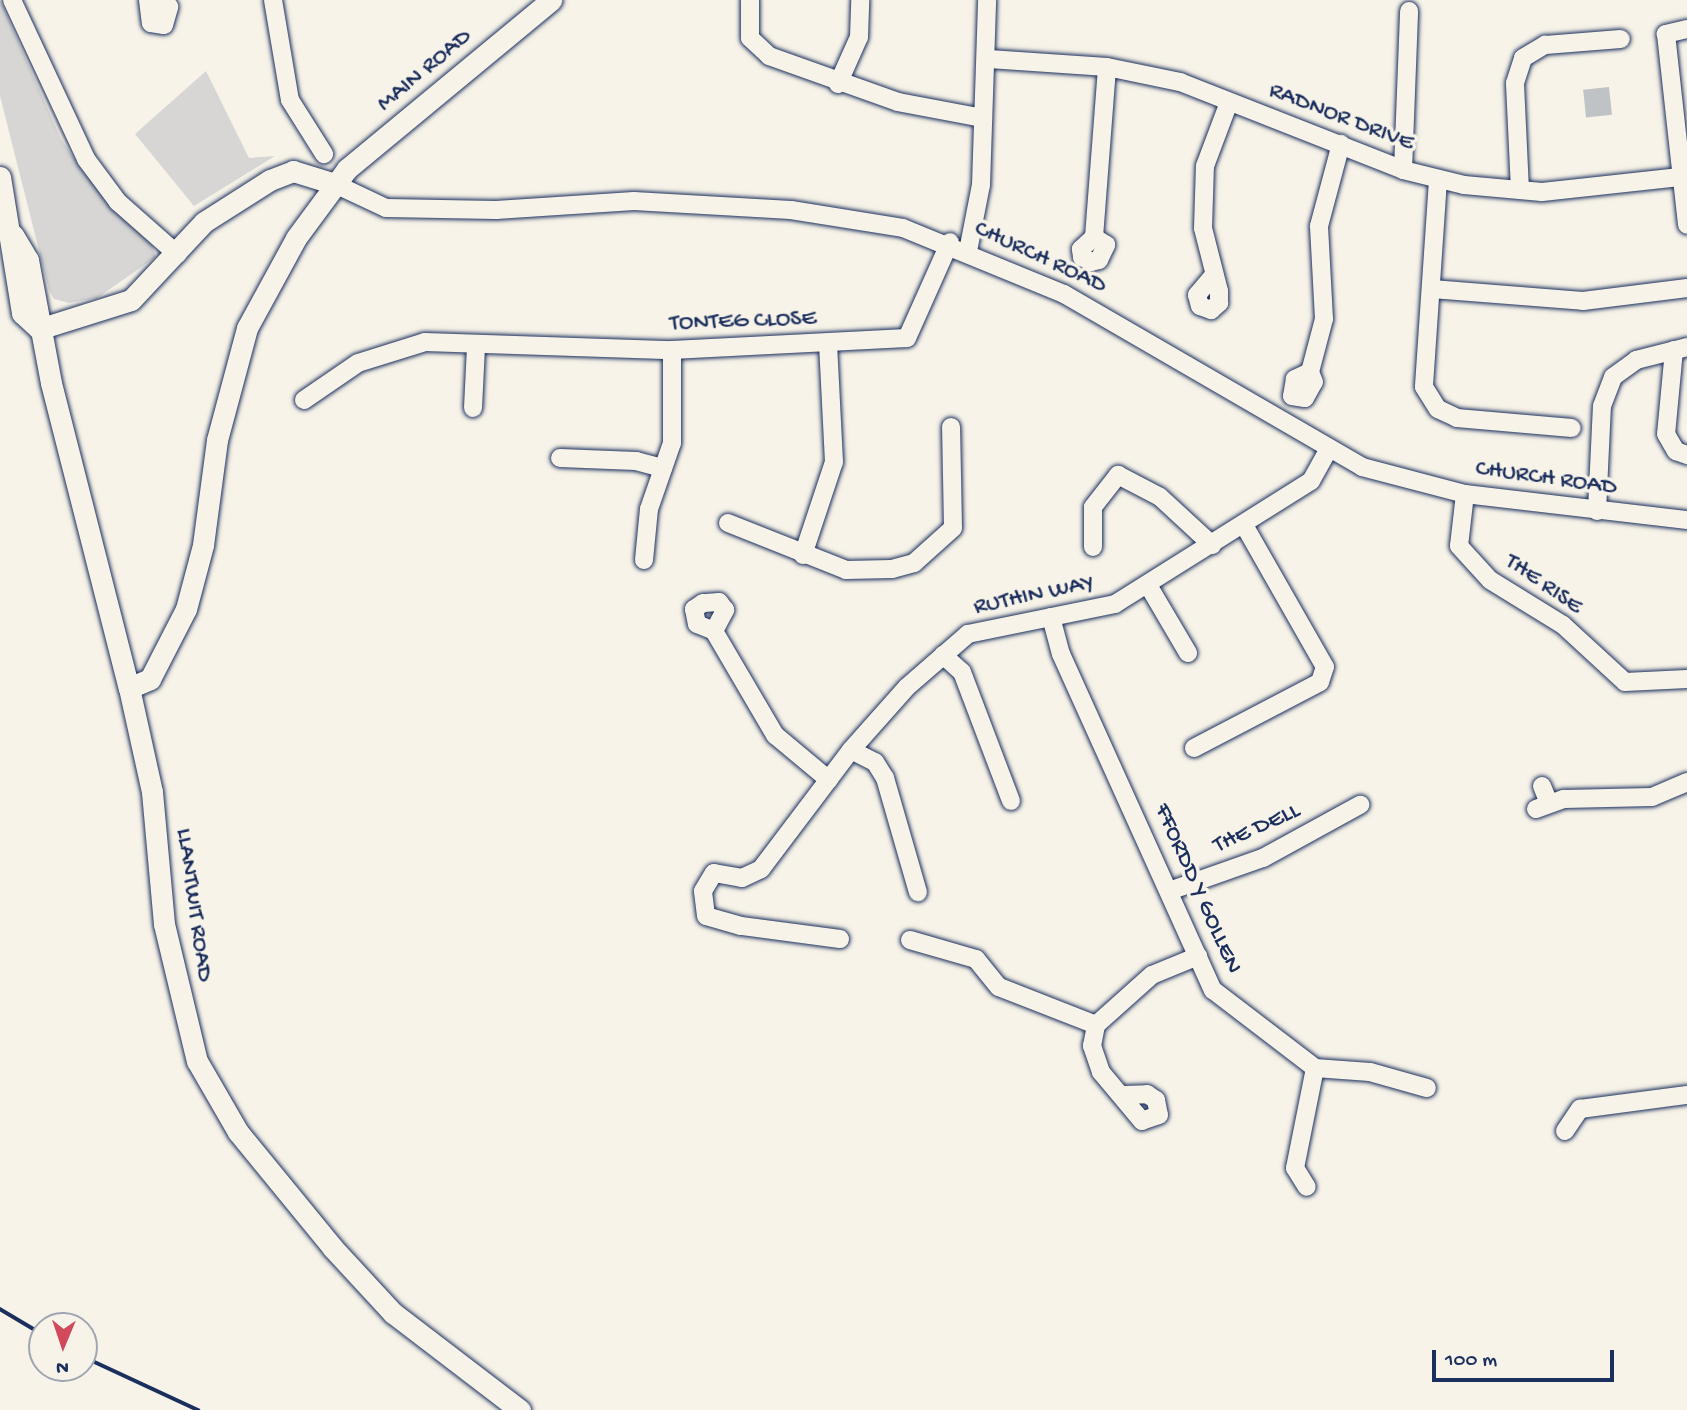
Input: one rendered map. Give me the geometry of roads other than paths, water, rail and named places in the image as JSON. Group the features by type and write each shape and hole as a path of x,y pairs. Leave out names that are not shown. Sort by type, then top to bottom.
{"main road":[{"name":"MAIN ROAD","path":"129,688 150,679 186,609 203,545 217,440 247,328 296,238 335,184 551,0"},
{"path":"0,177 13,234 12,266 22,313 39,329 131,300 177,254 204,222 270,180 293,171 335,184"},
{"name":"LLANTWIT ROAD","path":"39,329 129,688 152,792 164,924 197,1061 238,1132 340,1257 393,1313 520,1410"}],"street":[{"path":"12,0 86,159 118,202 177,254"},
{"path":"272,0 290,100 324,154"},
{"path":"750,0 750,38 769,56 838,84 983,118"},
{"path":"838,84 859,37 860,0"},
{"path":"968,251 981,185 983,118 989,58 987,0"},
{"path":"1403,170 1408,134 1404,48 1409,10"},
{"path":"1687,29 1667,34 1687,225"},
{"path":"1520,190 1515,83 1523,58 1545,45 1621,39"},
{"name":"RADNOR DRIVE","path":"989,58 1107,67 1180,82 1403,170 1438,180 1520,190 1680,177"},
{"path":"1094,237 1107,67"},
{"path":"1213,276 1203,228 1205,166 1229,102"},
{"path":"1310,373 1324,319 1318,226 1341,144"},
{"path":"1438,180 1424,387 1438,408 1457,418 1572,428"},
{"name":"CHURCH ROAD","path":"335,184 386,208 496,210 634,201 791,210 903,228 950,242 1136,332 1328,450 1362,467 1465,494 1687,520"},
{"name":"TONTEG CLOSE","path":"304,400 358,363 425,342 476,346 672,350 907,338 950,242"},
{"path":"1432,289 1583,301 1687,288"},
{"path":"803,555 834,462 828,344"},
{"path":"473,408 476,346"},
{"path":"1597,511 1602,406 1613,377 1636,360 1680,349 1665,434 1676,451 1687,455"},
{"path":"644,560 649,509 672,443 672,350"},
{"path":"728,523 803,555 868,572 914,562 933,550 953,528 951,427"},
{"name":"RUTHIN WAY","path":"840,939 741,926 706,916 703,891 714,873 742,878 761,869 850,750 943,655 968,634 1115,604 1311,481 1328,450"},
{"path":"560,458 636,461 663,468"},
{"path":"1093,547 1093,507 1118,475 1160,497 1212,545"},
{"name":"THE RISE","path":"1465,494 1459,546 1490,580 1563,625 1625,682 1687,680"},
{"path":"1194,748 1320,682 1325,667 1244,525"},
{"path":"1148,585 1188,653"},
{"name":"FFORDD Y GOLLEN","path":"1051,617 1061,654 1172,890 1213,990 1315,1068"},
{"path":"714,631 775,735 829,780"},
{"path":"943,655 962,672 1011,800"},
{"path":"850,750 875,762 886,778 918,892"},
{"path":"1542,799 1652,797 1687,782"},
{"name":"THE DELL","path":"1172,890 1262,858 1360,805"},
{"path":"910,940 976,959 999,987 1096,1025"},
{"path":"1124,1095 1101,1072 1092,1046 1096,1025 1152,975 1198,956"},
{"path":"1307,1187 1295,1168 1315,1068 1370,1072 1427,1088"},
{"path":"1565,1131 1580,1109 1687,1095"}],"railway":[{"path":"0,1309 28,1326"},
{"path":"98,1364 198,1410"}]}
